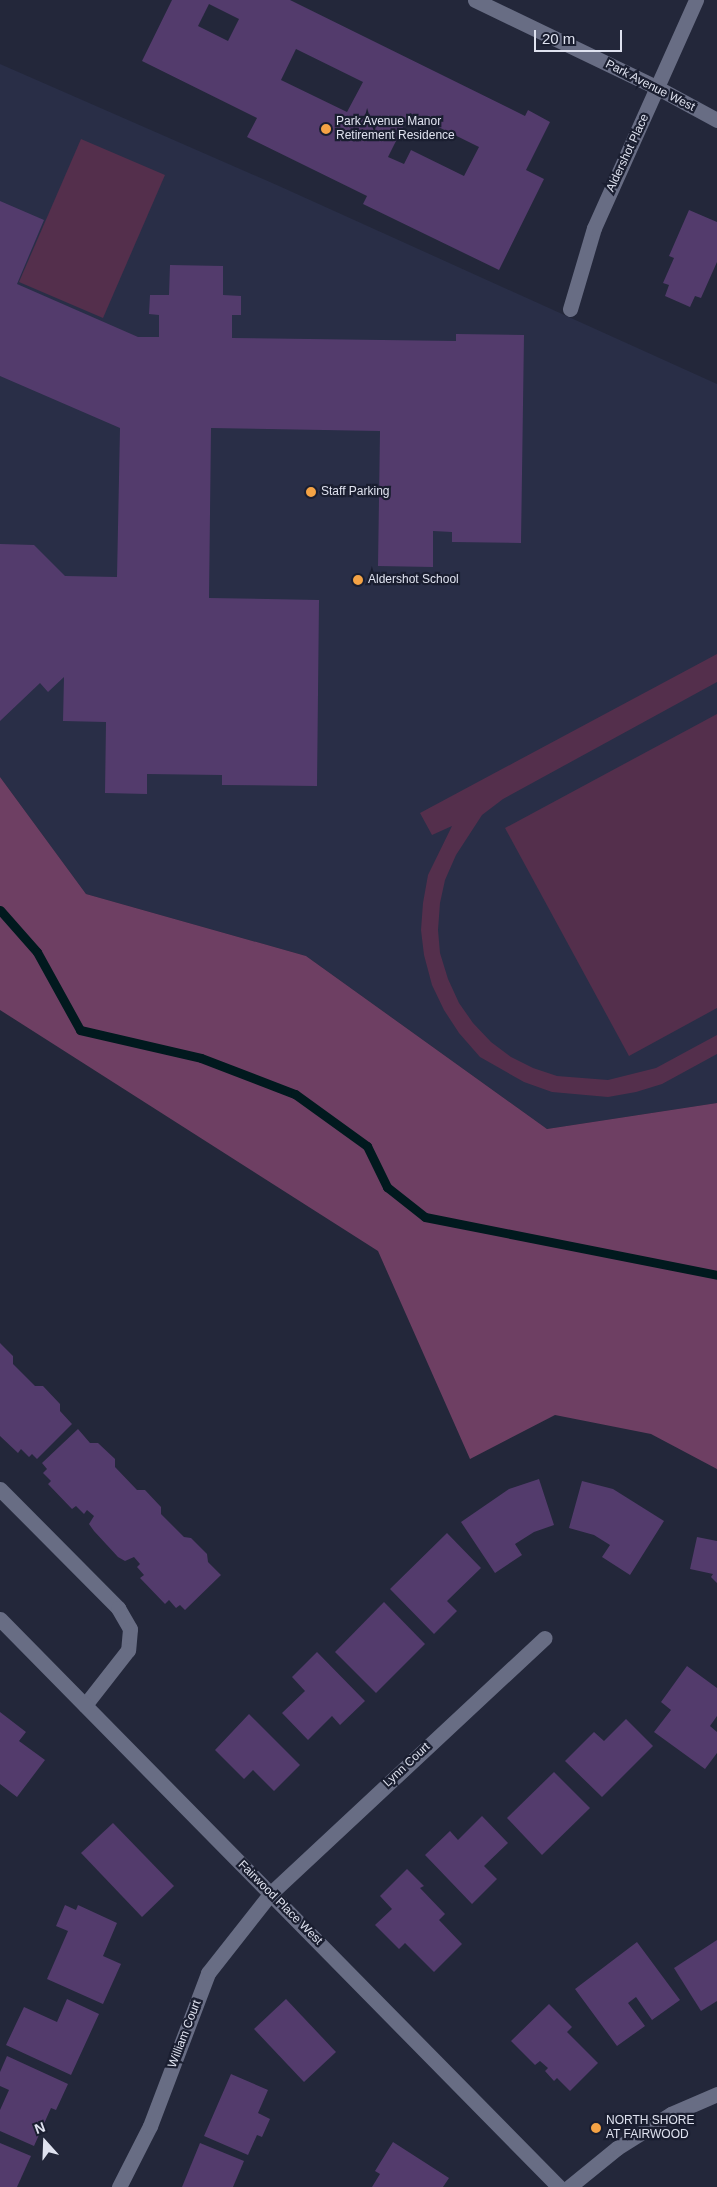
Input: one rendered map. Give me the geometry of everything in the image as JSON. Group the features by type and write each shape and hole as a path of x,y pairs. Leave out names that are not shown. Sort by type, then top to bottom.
{"street":[{"name":"Park Avenue West","path":"475,0 658,88 717,120"},
{"name":"Aldershot Place","path":"570,309 594,228 696,0"},
{"path":"0,1489 118,1608 130,1629 128,1650 85,1706"},
{"name":"Fairwood Place West","path":"0,1619 559,2187"},
{"name":"Lynn Court","path":"271,1893 544,1638"},
{"name":"William Court","path":"119,2187 150,2126 208,1973 271,1893"},
{"path":"569,2187 617,2148 671,2114 717,2094"}],"shaded area":[{"name":"Aldershot School","path":"0,64 279,186 717,384 717,1103 547,1129 306,956 86,894 0,777"},
{"path":"81,139 165,175 103,318 19,282"},
{"path":"717,654 717,682 503,799 482,815 456,855 445,880 440,903 438,930 440,953 448,979 459,1003 473,1023 491,1042 511,1057 533,1068 557,1076 608,1080 656,1068 717,1035 717,1054 662,1084 636,1092 608,1097 552,1092 524,1082 480,1057 459,1033 444,1010 432,985 424,955 421,930 423,903 428,875 452,826 432,835 420,813"},
{"path":"717,714 717,1008 629,1056 505,828"},
{"path":"0,777 86,894 306,956 547,1129 717,1103 717,1469 651,1434 555,1415 470,1459 378,1251 0,1010"}],"building":[{"name":"Park Avenue Manor Retirement Residence","path":"172,0 290,0 525,116 528,110 550,122 526,170 544,179 499,270 363,204 367,196 247,137 257,118 142,61","holes":["209,4 239,19 228,41 198,26","296,49 363,82 347,112 281,80","410,113 479,147 464,176 411,150 404,164 388,157"]},
{"path":"0,201 44,220 17,284 138,337 159,337 159,315 149,314 150,295 169,295 170,265 223,266 223,295 241,296 241,315 232,315 232,338 456,341 456,334 524,335 521,543 452,542 452,532 433,531 433,567 378,566 380,431 211,428 209,598 319,600 317,786 222,785 222,775 147,774 147,794 105,793 106,722 63,721 64,677 48,692 40,683 0,721 0,544 34,545 65,576 117,577 120,428 0,376"},
{"path":"689,210 717,222 717,262 701,298 695,296 690,307 665,296 669,285 663,283 674,258 669,256"},
{"path":"0,1343 13,1356 13,1364 35,1386 43,1386 60,1404 60,1411 72,1424 37,1459 32,1454 29,1457 21,1449 18,1453 0,1436"},
{"path":"78,1429 90,1443 98,1443 115,1459 115,1467 137,1490 145,1490 161,1507 161,1514 184,1537 191,1538 207,1554 208,1562 221,1575 185,1610 180,1605 176,1608 169,1600 165,1604 140,1578 144,1575 137,1567 140,1564 134,1557 125,1561 118,1557 89,1524 94,1516 87,1510 84,1514 76,1506 72,1509 48,1484 51,1481 43,1473 47,1469 42,1463"},
{"path":"539,1479 554,1525 534,1532 515,1544 522,1555 495,1573 461,1522 509,1489"},
{"path":"582,1481 613,1489 664,1521 630,1575 602,1557 610,1545 594,1535 569,1528"},
{"path":"447,1533 481,1568 447,1601 457,1611 434,1634 390,1589"},
{"path":"697,1537 717,1541 717,1583 711,1577 713,1574 690,1569"},
{"path":"384,1602 425,1644 376,1693 335,1652"},
{"path":"317,1652 365,1701 340,1725 332,1716 308,1740 282,1713 305,1691 292,1677"},
{"path":"687,1666 717,1688 717,1716 710,1726 717,1732 717,1753 705,1769 654,1732 671,1710 661,1702"},
{"path":"0,1712 26,1732 19,1741 45,1760 17,1797 0,1784"},
{"path":"249,1714 300,1765 274,1791 253,1770 244,1779 215,1750"},
{"path":"626,1719 653,1746 602,1797 565,1761 594,1732 604,1741"},
{"path":"554,1772 590,1808 542,1855 507,1818"},
{"path":"482,1816 508,1843 484,1866 497,1879 472,1904 425,1855 450,1831 458,1840"},
{"path":"113,1823 174,1886 142,1917 81,1853"},
{"path":"407,1869 424,1886 420,1888 445,1914 439,1920 462,1944 434,1972 405,1943 399,1949 375,1925 392,1909 380,1896"},
{"path":"65,1905 76,1910 78,1905 117,1923 103,1956 121,1964 103,2004 47,1979 68,1931 56,1926"},
{"path":"717,1940 717,2001 701,2011 674,1968"},
{"path":"637,1942 680,2000 652,2020 636,1997 628,2003 645,2026 617,2046 575,1989"},
{"path":"67,1999 99,2014 71,2075 6,2045 24,2007 57,2022"},
{"path":"286,1999 336,2052 304,2082 254,2029"},
{"path":"549,2004 572,2027 567,2032 598,2063 570,2091 557,2078 554,2081 545,2071 548,2068 540,2061 535,2065 511,2041"},
{"path":"7,2056 68,2084 56,2110 51,2108 34,2146 0,2131 0,2110 9,2090 0,2086 0,2072"},
{"path":"231,2074 268,2090 258,2113 270,2119 262,2137 257,2135 248,2155 204,2136"},
{"path":"393,2142 449,2178 443,2187 372,2187 380,2174 375,2171"},
{"path":"0,2143 31,2156 17,2187 0,2187"},
{"path":"200,2143 244,2161 233,2187 182,2187"}],"waterway":[{"path":"0,910 37,952 80,1030 201,1058 295,1094 367,1146 387,1187 425,1217 717,1275"}],"place":[{"name":"Park Avenue Manor Retirement Residence","path":"326,129"},
{"name":"Staff Parking","path":"311,492"},
{"name":"Aldershot School","path":"358,580"},
{"name":"NORTH SHORE AT FAIRWOOD","path":"596,2128"}]}
